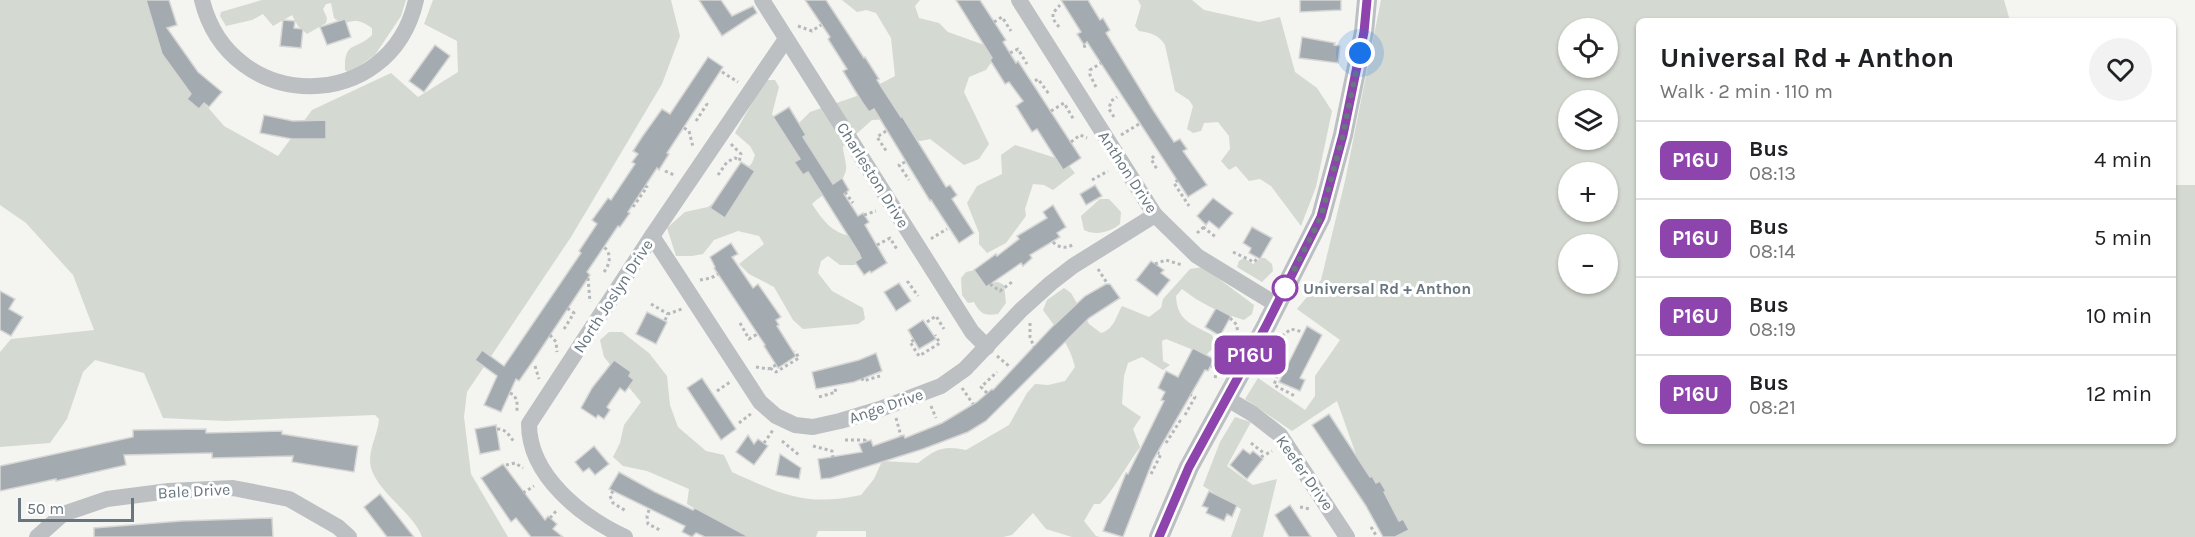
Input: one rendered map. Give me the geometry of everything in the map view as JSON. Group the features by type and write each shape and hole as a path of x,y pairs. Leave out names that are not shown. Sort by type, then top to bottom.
{"street":[{"path":"202,0 220,42 235,58 251,69 279,82 320,87 363,73 384,58 401,39 413,13 416,0"},
{"name":"Charleston Drive","path":"762,0 790,32 972,332 987,347"},
{"name":"Anthon Drive","path":"1019,0 1155,215 1200,258 1276,305"},
{"path":"1159,537 1219,393 1276,305 1321,217 1343,135 1364,32 1367,0"},
{"name":"North Joslyn Drive","path":"625,537 588,515 555,486 534,452 529,439 529,424 652,236 790,32"},
{"name":"Ange Drive","path":"652,236 760,402 776,416 795,424 813,427 840,421 939,387 965,369 1021,310 1073,266 1155,215"},
{"name":"Keefer Drive","path":"1219,393 1253,414 1280,435 1347,537"},
{"name":"Bale Drive","path":"37,537 63,514 106,499 169,491 233,488 289,499 338,527 349,537"}],"path":[{"path":"1059,27 1053,19 1053,13 1060,5"},
{"path":"994,22 1002,17 1011,32"},
{"path":"790,32 812,31 821,25"},
{"path":"1084,45 1086,50"},
{"path":"1011,54 1018,49 1027,64"},
{"path":"1096,87 1090,70 1101,63"},
{"path":"1035,81 1038,79 1049,94"},
{"path":"1114,117 1109,109 1111,101 1117,97"},
{"path":"696,122 707,104 705,101"},
{"path":"1051,111 1064,103 1074,120"},
{"path":"1109,142 1139,124"},
{"path":"684,128 689,131 693,145 692,153"},
{"path":"886,131 877,137 887,152"},
{"path":"1071,142 1080,135 1089,139"},
{"path":"1154,156 1151,159 1158,171"},
{"path":"718,175 731,159 740,160"},
{"path":"905,162 899,165 909,180"},
{"path":"1092,180 1108,170 1113,178"},
{"path":"1178,180 1174,183 1189,206"},
{"path":"633,207 647,187 645,186"},
{"path":"846,192 853,203"},
{"path":"1203,227 1216,238"},
{"path":"937,246 932,238 947,229"},
{"path":"878,245 890,238 898,251"},
{"path":"1053,242 1066,248 1074,244"},
{"path":"604,247 609,255 609,261 604,272"},
{"path":"1233,252 1254,262 1258,258"},
{"path":"1155,264 1166,260 1187,268"},
{"path":"697,279 704,281 718,274"},
{"path":"588,279 590,307"},
{"path":"990,284 1000,291 1012,282"},
{"path":"907,283 918,296"},
{"path":"664,320 668,314 695,303"},
{"path":"651,304 668,314"},
{"path":"564,329 574,313 567,308"},
{"path":"1021,310 1029,320 1030,338 1034,347"},
{"path":"927,322 936,316 944,329"},
{"path":"1230,318 1237,326 1238,339"},
{"path":"740,324 749,339 759,333"},
{"path":"1282,336 1291,329 1303,332"},
{"path":"550,335 556,342 557,356"},
{"path":"914,340 910,342 919,356 940,343 935,335"},
{"path":"770,368 776,372 799,358 795,351"},
{"path":"1283,358 1274,385 1295,396"},
{"path":"755,367 761,369 776,365"},
{"path":"1211,365 1214,367 1219,393"},
{"path":"987,393 981,387 997,372"},
{"path":"862,378 863,381 880,376"},
{"path":"819,397 836,392 834,386"},
{"path":"510,393 517,400 517,420"},
{"path":"1185,415 1195,398 1191,395"},
{"path":"1166,443 1180,421 1177,420"},
{"path":"496,429 506,431 517,447"},
{"path":"844,440 865,440 866,442"},
{"path":"782,441 799,454"},
{"path":"1251,443 1265,454"},
{"path":"813,447 832,451 833,458"},
{"path":"1151,474 1161,454 1158,453"},
{"path":"506,465 515,463 526,471"},
{"path":"613,491 610,496 613,503 626,511"},
{"path":"650,510 647,516 648,524 662,531"},
{"path":"1371,527 1377,537"}],"shaded area":[{"path":"0,0 146,0 166,59 224,126 278,156 312,110 391,73 418,97 458,72 457,41 424,24 433,0 671,0 680,36 662,84 571,237 467,392 464,417 471,474 508,537 422,537 410,518 384,490 372,470 370,455 379,419 375,415 225,421 163,418 144,373 95,360 83,372 67,419 50,443 0,447 0,352 11,339 94,330 73,275 26,223 0,205"},
{"path":"262,0 406,0 401,16 375,55 349,73 345,70 345,61 349,50 372,35 372,28 358,21 342,24 334,18 331,3 326,4 323,9 327,18 326,23 307,34 298,26 292,15 273,26 263,14 252,20 226,26 220,16 221,12"},
{"path":"842,0 920,0 915,6 919,18 939,23 948,32 987,46 995,57 986,70 969,77 964,92 989,144 979,159 964,165 930,139 917,141 907,137 892,119 872,120 843,146 846,167 844,176 837,185 812,204 832,228 844,235 862,240 867,252 855,265 840,265 828,256 821,261 818,273 832,291 863,308 865,319 858,324 803,329 793,320 774,287 749,274 739,264 764,244 759,236 738,231 714,240 703,254 676,256 667,228 685,212 708,207 722,196 752,163 755,155 750,146 735,133 765,80 775,80 779,87 772,114 777,123 797,125 810,112 857,96 895,76 891,38 876,13 866,10 857,12"},
{"path":"1138,0 1192,0 1204,10 1259,22 1280,17 1295,72 1317,88 1332,111 1316,187 1301,226 1271,186 1260,179 1249,181 1236,166 1229,170 1221,161 1230,149 1229,136 1218,122 1204,123 1201,131 1193,133 1187,129 1193,106 1189,100 1175,91 1165,45 1160,38 1139,31 1135,26 1141,6"},
{"path":"1381,0 2004,0 2009,18 1636,18 1636,444 2176,444 2176,185 2195,185 2195,537 1394,537 1368,488 1337,401 1292,431 1245,399 1258,378 1305,410 1315,396 1315,376 1340,340 1297,309 1321,280 1345,181"},
{"path":"1015,145 1065,161 1075,173 1053,190 1044,185 1033,184 1025,209 1026,216 1006,243 987,253 979,244 979,233 967,203 977,186 1002,174 1001,155"},
{"path":"1100,199 1109,199 1121,212 1120,224 1103,232 1093,233 1084,230 1081,216"},
{"path":"1244,258 1253,264 1265,258 1272,264 1273,271 1262,282 1237,267 1239,261"},
{"path":"1203,267 1254,305 1252,314 1244,320 1204,304 1182,289 1176,296 1179,311 1187,321 1212,335 1216,345 1206,355 1166,339 1162,341 1163,361 1170,365 1163,370 1142,357 1128,363 1124,376 1122,404 1141,417 1133,429 1140,447 1111,491 1100,504 1094,504 1084,521 1096,536 1100,537 1072,537 1046,529 1033,513 1012,535 1003,537 866,537 866,531 818,531 816,537 736,537 722,525 687,504 689,489 647,471 623,466 613,457 620,443 624,425 641,402 604,357 600,340 609,332 622,332 649,353 667,376 670,405 678,427 706,451 724,455 732,472 780,492 809,499 825,500 861,495 874,479 882,461 918,463 940,449 966,450 1009,425 1027,393 1035,384 1048,385 1065,381 1075,367 1073,359 1062,337 1043,310 1047,300 1064,288 1071,293 1089,324 1101,333 1112,326 1122,306 1149,317 1161,308 1163,299 1190,269"},
{"path":"980,269 991,283 998,282 1004,285 1006,303 998,314 983,313 974,302 968,303 962,295 961,278 966,272"},
{"path":"1235,417 1251,422 1227,466 1253,485 1277,479 1263,537 1231,537 1241,509 1203,486 1220,442"}],"building":[{"path":"146,0 169,0 177,25 167,28 198,72 222,92 209,107 204,103 199,109 187,99 191,94 162,54"},
{"path":"699,0 721,0 732,16 753,6 757,13 722,36"},
{"path":"805,0 826,0 865,57 879,79 877,80 946,187 950,185 957,195 952,199 974,233 959,243 930,201 874,109 869,112 862,102 843,71 847,69 828,39 830,37"},
{"path":"956,0 980,0 1006,40 1003,42 1016,63 1018,61 1081,158 1063,170 1037,129 1032,132 1016,106 1023,101 1009,82 1005,84 990,60 992,58"},
{"path":"1061,0 1088,0 1100,20 1103,18 1110,30 1106,33 1153,110 1174,142 1180,139 1187,149 1183,151 1207,185 1188,197 1087,42 1084,45 1077,34 1081,32"},
{"path":"1300,0 1341,0 1341,10 1300,12"},
{"path":"345,19 351,37 327,45 320,27"},
{"path":"283,20 295,21 294,28 303,29 301,48 280,46"},
{"path":"1302,37 1340,46 1338,63 1299,58"},
{"path":"435,45 450,56 424,92 409,81"},
{"path":"708,57 723,67 667,153 669,154 659,170 657,168 628,212 630,213 620,227 618,226 587,272 590,275 533,361 519,381 516,379 501,412 484,405 497,376 475,360 482,350 504,366 581,253 579,251 597,224 592,220 608,198 611,200 635,164 632,162 638,154 633,151 642,137 662,109 670,114"},
{"path":"789,107 806,135 803,137 833,184 842,178 849,190 844,194 858,216 863,213 869,222 865,225 887,263 871,273 870,271 864,275 855,262 861,258 859,253 808,172 803,175 794,162 800,159 773,117"},
{"path":"264,115 293,121 326,120 326,139 292,139 260,133"},
{"path":"741,162 755,171 725,218 710,208"},
{"path":"1095,185 1102,196 1086,205 1080,194"},
{"path":"1213,198 1233,213 1219,229 1209,221 1206,225 1197,216"},
{"path":"1053,205 1066,227 1057,233 1060,237 1030,255 1032,258 1023,266 1021,263 986,287 974,270 1019,239 1017,236 1047,218 1043,212"},
{"path":"1252,227 1272,238 1260,259 1249,253 1251,248 1243,243"},
{"path":"731,243 738,254 732,257 753,288 758,284 781,317 776,320 779,325 777,326 796,356 778,368 714,268 710,257"},
{"path":"1151,261 1164,270 1161,273 1170,280 1157,296 1136,280"},
{"path":"899,283 911,301 896,311 884,292"},
{"path":"1110,284 1120,298 1089,318 986,421 968,432 923,449 831,478 821,479 818,459 862,452 859,444 871,440 873,446 904,435 905,438 942,423 977,402 993,390 1051,328 1085,296"},
{"path":"0,291 15,299 9,309 23,317 11,336 0,330"},
{"path":"1216,308 1231,316 1220,336 1205,327"},
{"path":"647,312 667,322 656,344 636,334"},
{"path":"923,320 936,339 919,349 908,330"},
{"path":"1307,326 1322,335 1300,378 1305,380 1300,391 1279,382"},
{"path":"1193,348 1214,359 1208,371 1205,370 1153,460 1123,537 1103,531 1126,473 1128,474 1164,401 1161,400 1165,392 1158,388 1166,371 1178,377"},
{"path":"876,353 882,371 854,382 816,389 812,372 859,360"},
{"path":"614,360 631,372 629,376 634,380 625,392 620,388 607,407 610,410 604,419 598,415 596,418 581,408 592,388"},
{"path":"702,378 736,429 721,440 687,388"},
{"path":"1329,414 1370,477 1372,476 1376,483 1380,481 1399,521 1403,519 1409,530 1395,537 1383,537 1366,506 1312,425"},
{"path":"496,425 500,450 480,454 475,429"},
{"path":"206,429 206,433 282,431 282,434 358,446 354,472 292,462 293,456 212,458 212,453 124,455 126,465 0,491 0,466 133,437 133,430"},
{"path":"748,435 754,444 758,439 768,446 754,465 736,452"},
{"path":"594,446 609,464 595,475 589,468 583,472 575,462"},
{"path":"1243,449 1250,454 1253,451 1263,459 1247,479 1230,465"},
{"path":"780,454 801,468 799,479 776,475"},
{"path":"503,464 545,520 548,516 557,524 553,529 563,537 531,537 516,518 511,522 481,478"},
{"path":"619,472 749,537 705,537 696,533 692,537 682,532 685,526 609,489"},
{"path":"1209,491 1237,505 1232,517 1227,514 1224,521 1206,513 1208,508 1202,506"},
{"path":"380,494 414,537 387,537 364,507"},
{"path":"1290,505 1311,537 1289,537 1275,515"},
{"path":"272,518 273,537 94,537 94,528 181,521"}],"bus line":[{"name":"P16U","path":"1159,537 1189,467 1255,347 1321,217 1343,135 1364,32 1367,0"}],"place":[{"name":"Universal Rd + Anthon","path":"1285,288"}],"route":[{"path":"1285,288 1321,217 1343,135 1360,53"}]}
